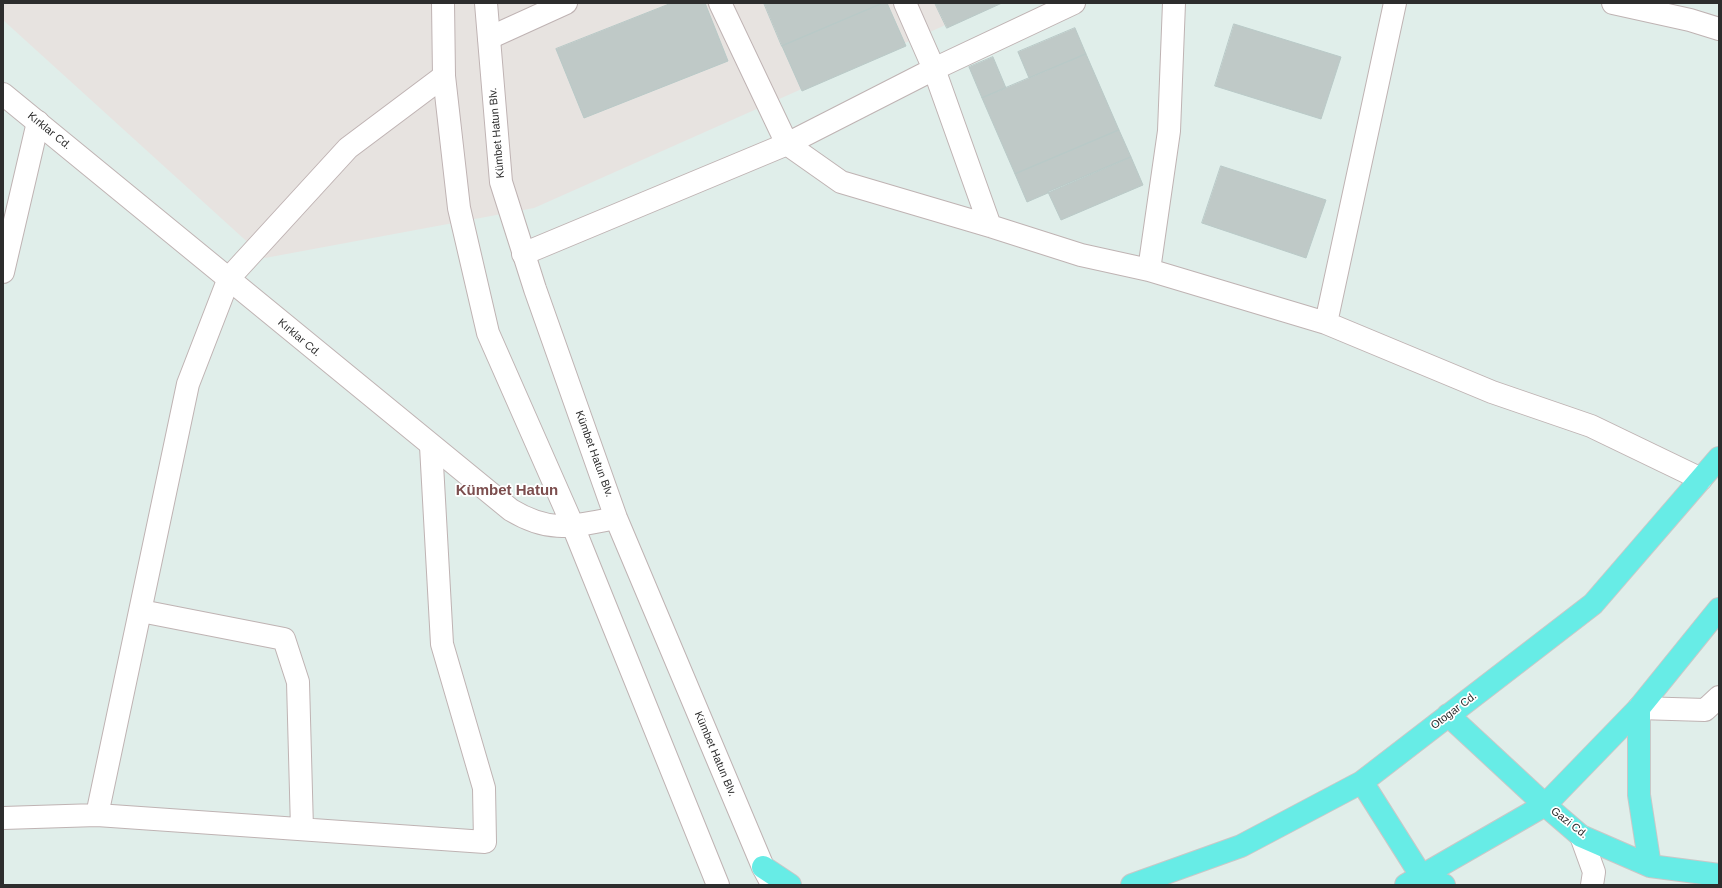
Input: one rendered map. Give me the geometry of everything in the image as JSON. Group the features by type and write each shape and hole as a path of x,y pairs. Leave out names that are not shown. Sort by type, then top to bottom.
{"main road":[{"name":"Otogar Cd.","path":"1132,885 1240,846 1362,782 1593,604 1719,458"},
{"path":"1414,881 1545,805 1639,708 1719,609"},
{"path":"1639,708 1639,795 1650,866"},
{"name":"Gazi Cd.","path":"1448,715 1545,805 1581,836 1650,866 1719,875"},
{"path":"1362,782 1414,881"},
{"path":"768,876 790,885"},
{"path":"1414,881 1444,885"}],"street":[{"path":"443,3 444,76 459,208 488,332 573,526 718,885"},
{"name":"Kümbet Hatun Blv.","path":"486,3 501,182 524,254 616,518 768,876"},
{"path":"489,38 566,3"},
{"path":"720,3 787,144 841,182 990,226 1081,255 1149,270 1326,323 1492,392 1591,426 1701,479"},
{"path":"905,3 934,69 990,226"},
{"path":"524,254 787,144 934,69 1074,3"},
{"path":"1149,270 1170,131 1174,3"},
{"path":"1326,323 1395,3"},
{"path":"1613,3 1690,20 1719,29"},
{"path":"98,815 188,384 228,278 348,148 444,76"},
{"name":"Kırklar Cd.","path":"3,94 430,446 511,510 528,521 550,527 573,526 616,518"},
{"path":"3,272 38,122"},
{"path":"3,818 98,815 485,842 484,788 442,644 430,446"},
{"path":"141,611 284,639 298,682 302,829"},
{"path":"1639,708 1706,710 1719,697"},
{"path":"1581,836 1594,872 1592,885"}],"shaded area":[{"path":"3,3 995,3 534,208 265,258 3,20"}],"building":[{"path":"672,3 705,3 728,61 584,118 556,49"},
{"path":"764,3 883,3 782,46"},
{"path":"883,3 887,3 906,46 802,91 782,46"},
{"path":"935,3 1002,3 947,28"},
{"path":"1234,24 1341,57 1321,119 1215,86"},
{"path":"1075,28 1086,54 1029,78 1018,52"},
{"path":"1086,54 1119,130 1015,174 982,98"},
{"path":"993,57 1006,88 982,98 969,67"},
{"path":"1119,130 1131,157 1027,202 1015,174"},
{"path":"1131,157 1143,185 1061,220 1048,192"},
{"path":"1221,166 1326,200 1306,258 1202,223"}],"district":[{"name":"Kümbet Hatun","path":"507,491"}]}
